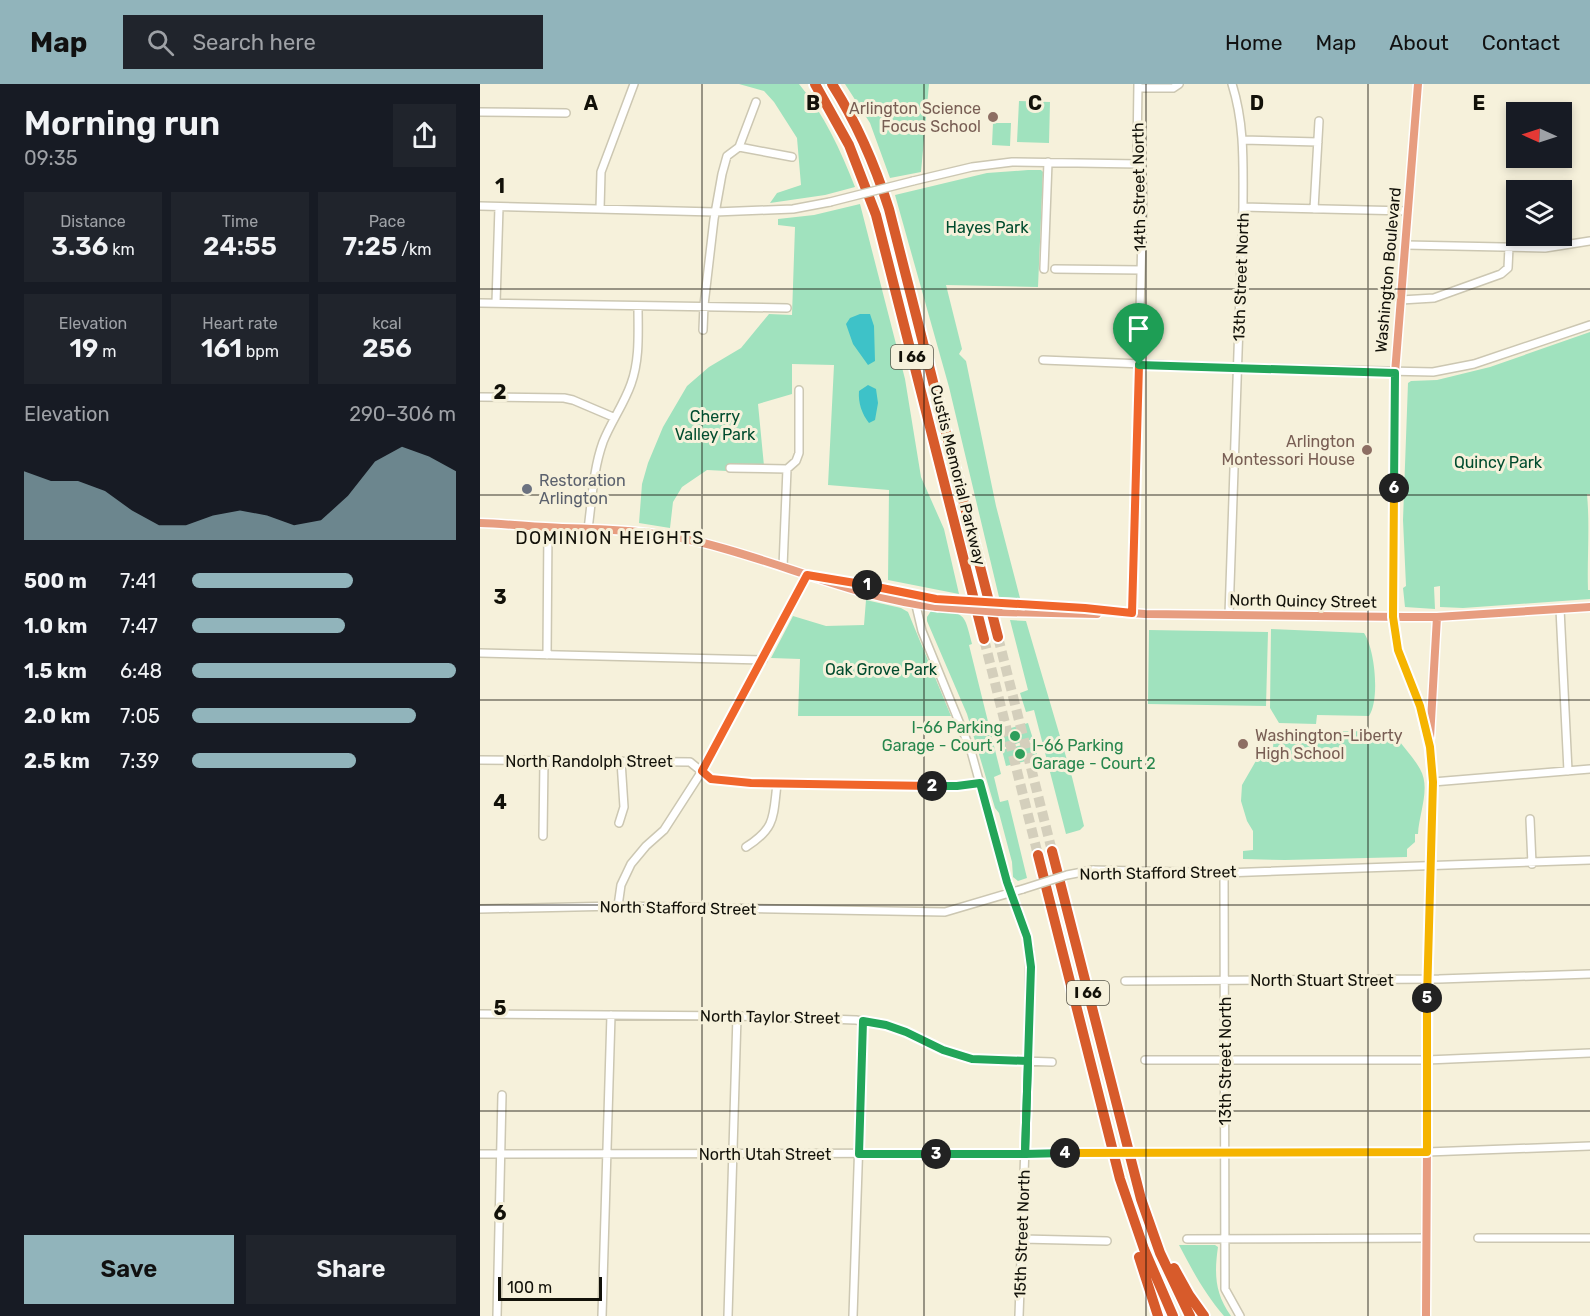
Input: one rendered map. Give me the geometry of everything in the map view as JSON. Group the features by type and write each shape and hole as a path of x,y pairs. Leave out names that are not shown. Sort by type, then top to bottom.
{"highway":[{"name":"Custis Memorial Parkway","path":"815,84 849,145 876,215 984,639"},
{"name":"Custis Memorial Parkway","path":"831,84 865,144 891,216 998,637"},
{"name":"I 66","path":"1052,851 1135,1176 1160,1253 1190,1316"},
{"name":"I 66","path":"1038,855 1115,1161 1137,1231 1173,1316"},
{"path":"1101,1103 1108,1157 1117,1191 1158,1316"},
{"path":"1135,1176 1176,1271 1204,1316"}],"main road":[{"name":"Washington Boulevard","path":"1418,84 1395,373 1393,617 1398,650 1420,706 1430,747 1433,782 1429,866 1425,1316"},
{"name":"North Quincy Street","path":"480,524 643,532 699,541 834,585 999,612 1085,608 1128,613 1437,617 1590,607"},
{"path":"1430,747 1437,617"}],"street":[{"path":"600,209 601,172 634,84"},
{"path":"1138,86 1173,88 1179,84"},
{"name":"13th Street North","path":"1229,615 1243,207 1243,140 1239,108 1232,84"},
{"name":"14th Street North","path":"1128,613 1139,365 1143,176 1138,164 1137,152 1138,86"},
{"path":"703,330 715,212 727,156 739,147 756,102"},
{"path":"480,112 566,113"},
{"path":"1314,209 1319,121"},
{"path":"1243,140 1318,142"},
{"path":"739,147 792,157"},
{"path":"480,206 715,212 793,209 958,170 995,164 1047,162 1138,164"},
{"path":"1044,269 1047,162"},
{"path":"496,303 499,207"},
{"path":"1243,207 1408,211"},
{"path":"1406,245 1553,248 1590,241"},
{"path":"1401,300 1434,298 1502,274 1508,267 1509,248"},
{"path":"1055,269 1141,270"},
{"path":"480,303 787,308"},
{"path":"588,529 596,472 603,444 613,417 628,390 638,358 638,306"},
{"path":"1043,360 1395,373 1433,372 1474,364 1590,325"},
{"path":"730,468 787,469 796,461 799,453 799,390"},
{"path":"480,397 564,398 613,417"},
{"path":"783,567 787,469"},
{"path":"547,655 548,527"},
{"path":"618,906 621,885 631,864 664,830 702,771 807,575"},
{"name":"15th Street North","path":"915,600 922,631 971,751 1030,951 1019,1316"},
{"path":"1560,609 1568,771"},
{"path":"480,653 763,660"},
{"name":"North Randolph Street","path":"480,760 690,762 711,779 751,783 957,786 980,783"},
{"path":"543,836 544,761"},
{"path":"619,823 624,807 621,761"},
{"path":"1433,782 1590,769"},
{"path":"746,847 761,837 772,822 777,784"},
{"path":"1530,819 1532,864"},
{"name":"North Stafford Street","path":"480,909 618,906 945,912 1067,875 1093,870 1224,873 1532,864 1590,860"},
{"name":"13th Street North","path":"1224,873 1225,1289 1240,1316"},
{"name":"North Stuart Street","path":"1125,981 1428,980 1590,974"},
{"name":"North Taylor Street","path":"480,1014 738,1016 863,1021 896,1028 943,1050 972,1059 1052,1062"},
{"path":"602,1316 611,1015"},
{"path":"728,1316 738,1016"},
{"path":"854,1316 863,1021"},
{"path":"1145,1060 1427,1060 1590,1053"},
{"path":"497,1316 502,1095"},
{"name":"North Utah Street","path":"480,1154 1427,1152 1590,1146"},
{"path":"1187,1239 1426,1238"},
{"path":"1478,1238 1590,1238"},
{"path":"1022,1239 1107,1240"}],"green space":[{"path":"739,84 799,84 831,133 855,187 825,195 770,203 777,193 801,185 797,138 774,102 764,91"},
{"path":"845,84 929,84 921,172 890,178 870,123"},
{"path":"1019,101 1050,102 1049,143 1017,142"},
{"path":"993,123 1011,123 1010,146 992,145"},
{"name":"Hayes Park","path":"1028,170 1043,172 1038,287 946,285 962,349 959,354 966,361 996,506 1020,598 999,597 949,387 895,195 987,173"},
{"name":"Cherry Valley Park","path":"860,204 905,379 921,477 944,529 959,594 888,580 889,490 828,485 834,365 792,364 792,394 758,404 764,466 729,466 727,471 707,470 682,487 673,502 670,528 639,523 642,484 648,463 663,427 687,386 709,367 741,348 769,314 792,315 795,227 778,225 778,219 814,215"},
{"name":"Quincy Park","path":"1590,332 1590,494 1587,494 1590,599 1463,608 1440,607 1440,586 1434,587 1435,609 1405,607 1403,520 1408,383 1437,380 1490,367"},
{"name":"Oak Grove Park","path":"866,600 901,608 908,612 951,716 798,716 800,659 771,658 793,616 826,626 864,625"},
{"path":"931,611 957,613 967,625 972,644 969,645 1001,774 994,777 1000,802 1008,800 1027,878 1018,881 1013,877 1012,862 999,813 995,808 967,714 927,621"},
{"path":"1010,620 1026,621 1072,777 1084,826 1080,830 1066,834 1034,710 1026,712 1020,693 1028,690"},
{"path":"1271,629 1364,633 1371,650 1375,674 1374,699 1369,716 1317,715 1316,724 1279,723 1270,708"},
{"path":"1149,630 1268,632 1266,706 1148,704"},
{"name":"I-66 Parking Garage - Court 1","path":"1028,723 1033,739 1001,748 997,732"},
{"path":"1274,730 1375,731 1381,736 1397,738 1418,765 1424,784 1418,834 1415,834 1415,842 1407,849 1407,857 1243,859 1243,851 1253,850 1253,831 1247,821 1241,801 1242,785 1257,759 1273,749"},
{"name":"I-66 Parking Garage - Court 2","path":"1034,742 1038,758 1006,766 1002,750"},
{"path":"1179,1245 1215,1245 1218,1247 1217,1283 1222,1300 1231,1316 1224,1316 1211,1299"}],"water":[{"path":"860,314 870,314 874,326 875,361 868,365 853,344 846,324 850,318"},
{"path":"868,385 876,389 878,403 875,420 869,423 861,408 859,395 859,391"}],"tunnel":[{"path":"998,637 1052,851"},
{"path":"984,639 1038,855"}],"place":[{"name":"Arlington Science Focus School","path":"993,117"},
{"name":"Arlington Montessori House","path":"1367,450"},
{"name":"Restoration Arlington","path":"527,489"},
{"name":"I-66 Parking Garage - Court 1","path":"1015,736"},
{"name":"Washington-Liberty High School","path":"1243,744"},
{"name":"I-66 Parking Garage - Court 2","path":"1020,754"}],"district":[{"name":"DOMINION HEIGHTS","path":"610,538"}],"route":[{"path":"1139,365 1132,613 936,599 807,575 702,771 711,779 751,783 957,786 980,783 1007,882 1030,951 1031,967 1028,1061 1025,1154 859,1154 863,1021 886,1025 943,1050 972,1059 1028,1061 1025,1147 1025,1154 1427,1152 1429,875 1433,782 1430,747 1420,706 1398,650 1393,617 1395,373 1139,365"}]}
